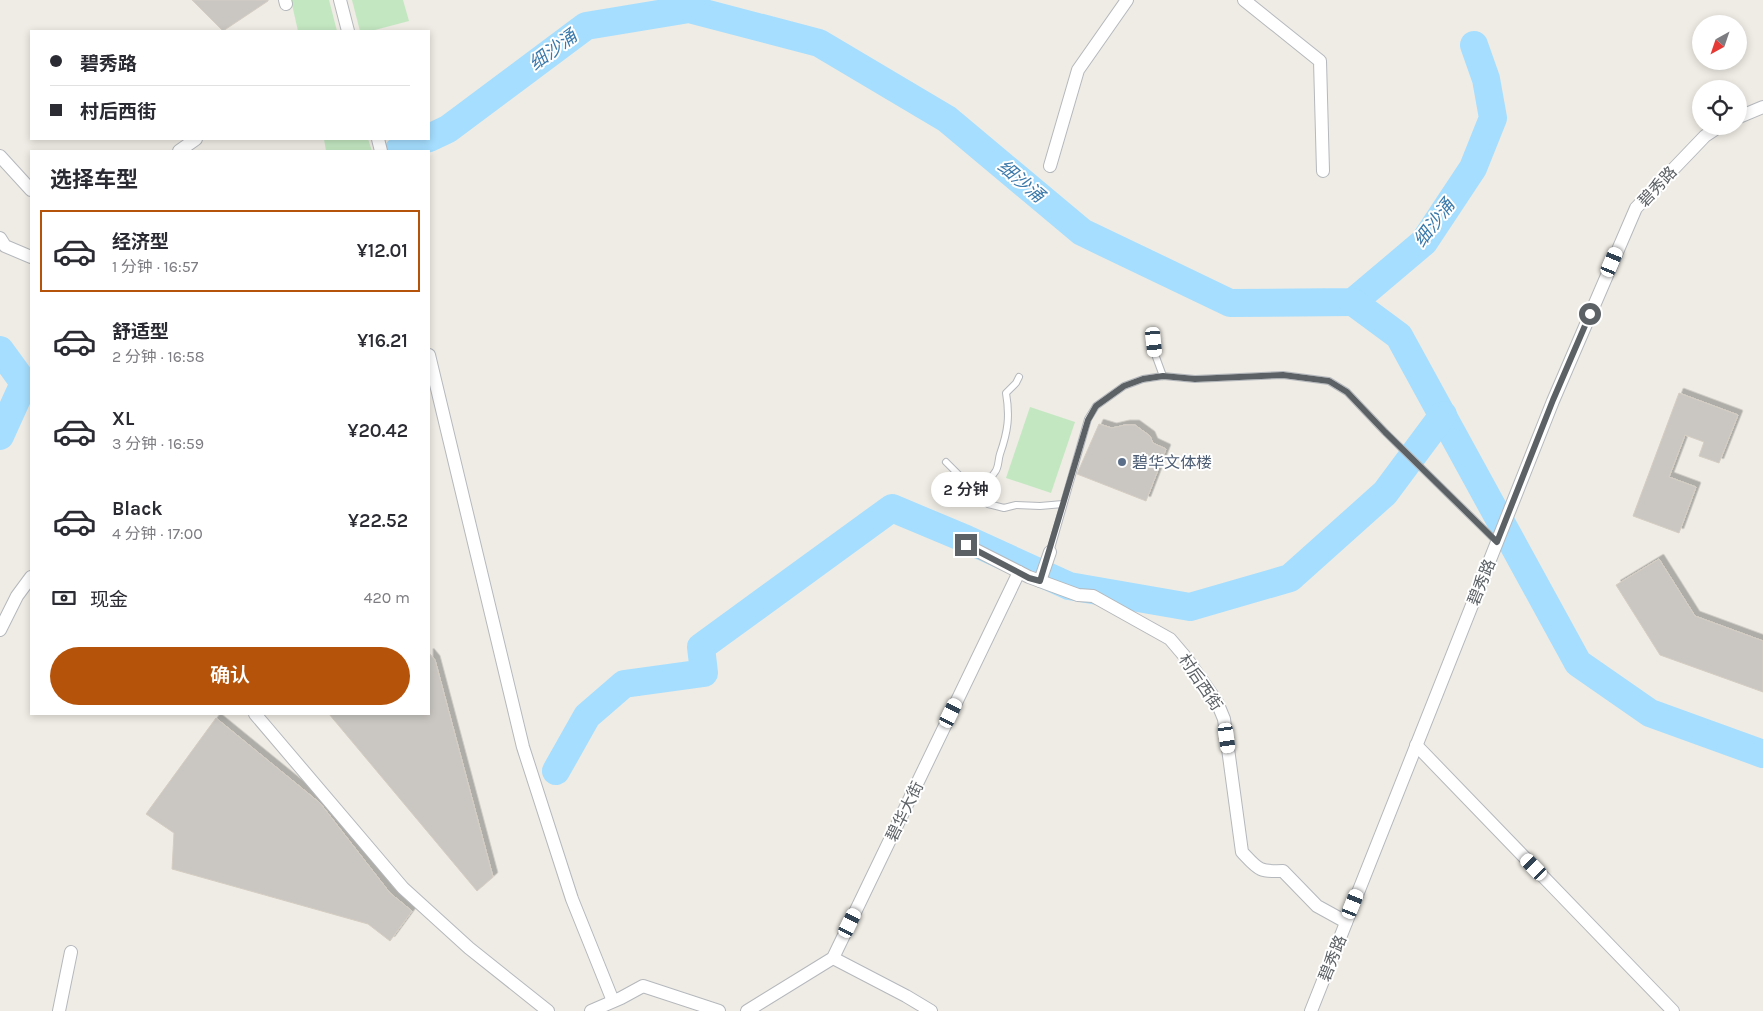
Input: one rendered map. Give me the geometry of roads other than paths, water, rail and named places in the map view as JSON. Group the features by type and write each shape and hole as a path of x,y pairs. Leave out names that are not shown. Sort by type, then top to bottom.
{"street":[{"path":"340,0 348,30"},
{"path":"1050,166 1078,70 1127,0"},
{"path":"1244,0 1320,61 1323,171"},
{"path":"1747,114 1763,107"},
{"name":"碧秀路","path":"1311,1011 1553,400 1636,208 1706,135"},
{"path":"181,150 195,140"},
{"path":"0,156 30,189"},
{"path":"0,238 5,246 30,257"},
{"path":"430,359 523,748 572,899 613,1002"},
{"name":"村后西街","path":"966,545 1019,572 1078,595 1093,596 1170,639 1187,659 1217,702 1224,719 1242,852 1255,866 1266,872 1283,871 1317,906 1346,922"},
{"path":"1040,580 1050,552"},
{"name":"碧华大街","path":"833,958 1019,572"},
{"path":"0,630 17,596 30,578"},
{"path":"256,715 403,888 470,948 548,1011"},
{"path":"1416,745 1673,1011"},
{"path":"47,1011 59,1008 71,952"},
{"path":"747,1011 833,958 906,996 930,1011"},
{"path":"591,1011 643,986 719,1011"}],"lane":[{"path":"1154,342 1156,357 1163,376"},
{"path":"1050,552 1088,420 1096,406 1124,386 1143,379 1163,376 1195,379 1283,375 1329,381 1347,392 1497,542"},
{"path":"976,492 985,485 996,471 1006,441 1009,413 1006,392 1016,383 1019,377"},
{"path":"946,462 988,504 1004,508 1016,505 1040,506 1063,504"}],"waterway":[{"name":"细沙涌","path":"430,138 448,129 586,26 689,9 819,43 947,119 1082,232 1230,303 1353,302 1424,242 1473,168 1493,118 1486,79 1474,45"},
{"name":"细沙涌","path":"400,150 424,140"},
{"path":"1353,302 1399,336 1578,663 1650,713 1763,754"},
{"path":"0,350 24,383 0,436"},
{"path":"556,771 587,716 624,684 704,673 701,647 892,508 1069,586 1190,607 1290,578 1385,493 1443,415"}],"place":[{"name":"碧华文体楼","path":"1122,462"}]}
